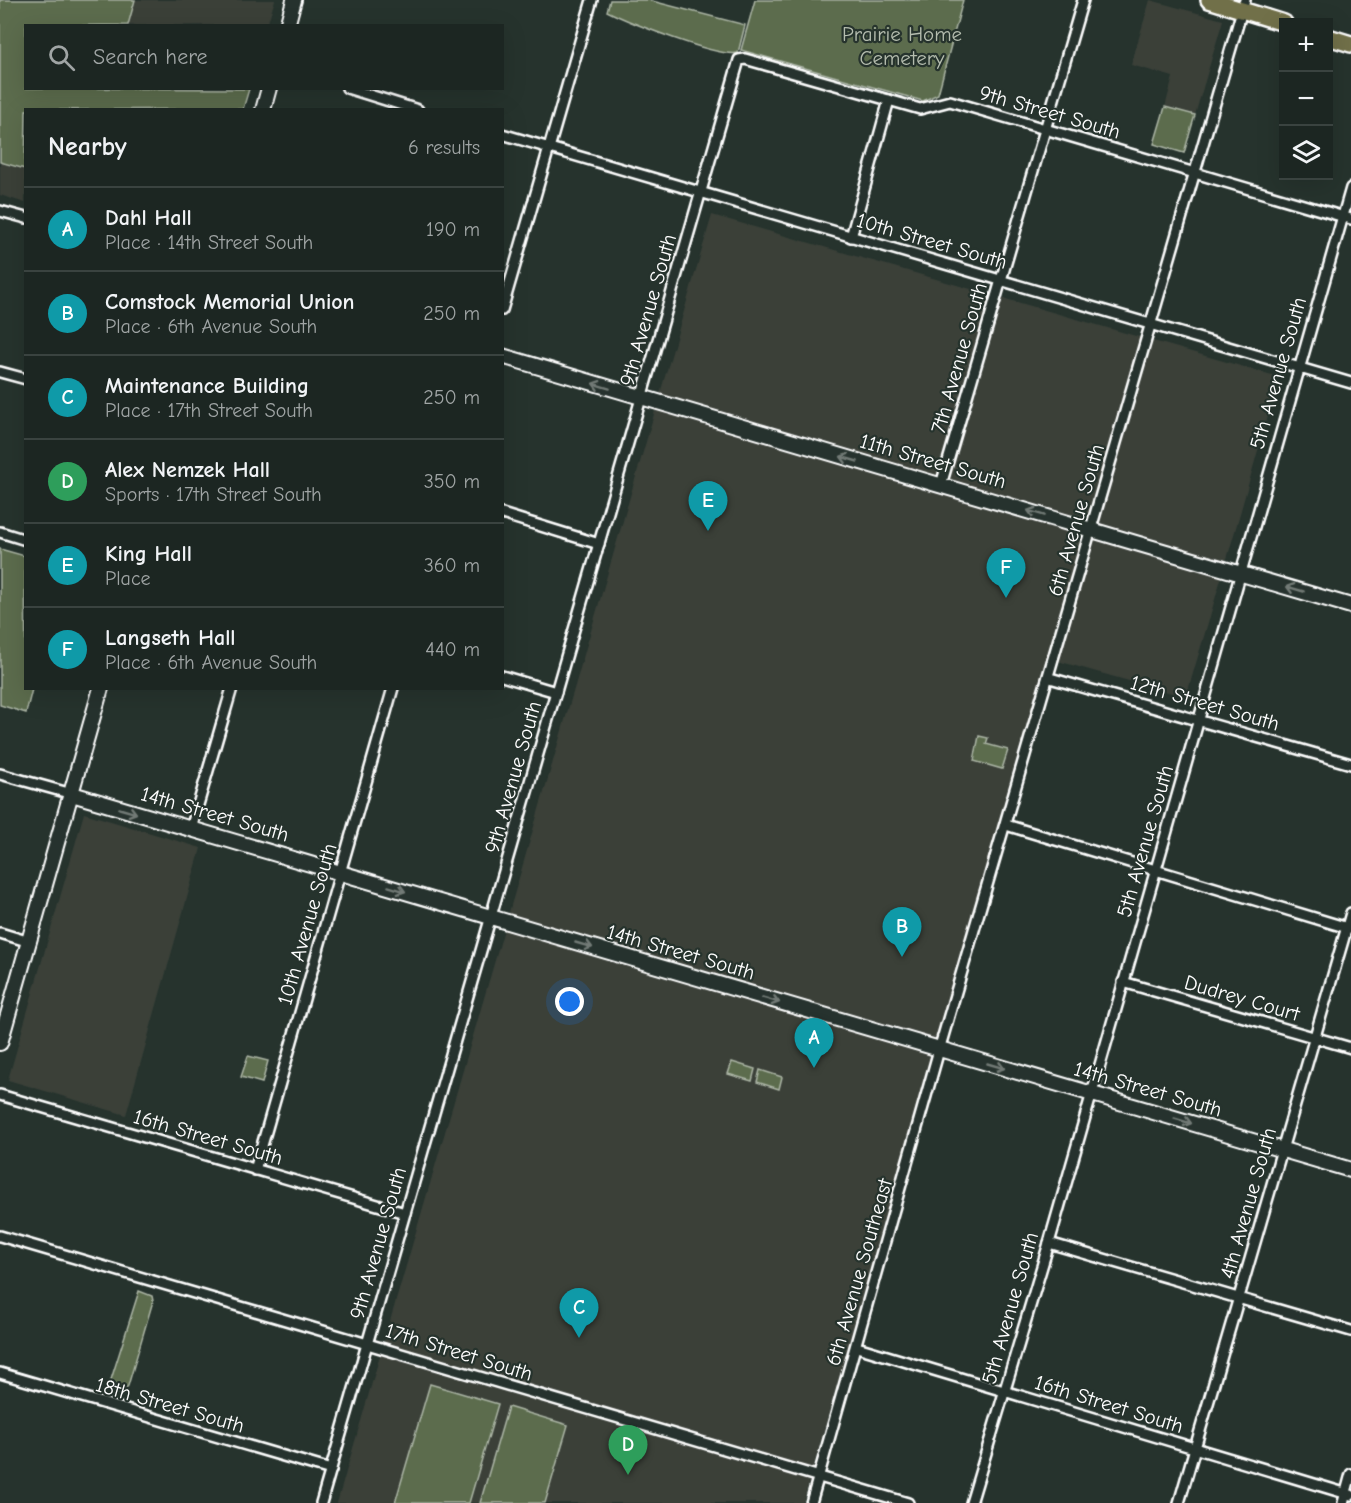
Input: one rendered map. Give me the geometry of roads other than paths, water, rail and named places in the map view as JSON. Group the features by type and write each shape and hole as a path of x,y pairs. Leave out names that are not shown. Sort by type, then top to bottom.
{"main road":[{"path":"1209,0 1243,5 1279,21"},
{"path":"1333,38 1351,44"}],"street":[{"path":"288,24 294,0"},
{"path":"504,303 592,0"},
{"name":"7th Avenue South","path":"940,485 1083,0"},
{"name":"6th Avenue South","path":"939,1050 1050,678 1243,5"},
{"name":"9th Street South","path":"739,60 745,59 920,109 950,101 1347,218"},
{"name":"9th Avenue South","path":"321,1503 739,60"},
{"path":"264,108 268,90"},
{"path":"353,90 402,107"},
{"path":"851,237 889,100"},
{"name":"10th Street South","path":"504,135 1351,383"},
{"name":"5th Avenue South","path":"971,1503 1049,1243 1199,720 1239,572 1299,368 1347,218 1351,188"},
{"path":"0,211 24,217"},
{"name":"11th Street South","path":"504,357 1091,532 1239,572 1351,606"},
{"path":"0,372 24,378"},
{"path":"504,515 599,544"},
{"path":"0,532 24,539"},
{"path":"504,677 556,692"},
{"name":"12th Street South","path":"1050,678 1351,764"},
{"path":"0,1043 100,690"},
{"path":"191,829 231,690"},
{"name":"10th Avenue South","path":"255,1170 392,690"},
{"name":"14th Street South","path":"0,774 1351,1170"},
{"path":"1006,825 1349,928"},
{"name":"4th Avenue South","path":"1179,1503 1349,928 1351,913"},
{"path":"0,933 30,942"},
{"name":"Dudrey Court","path":"1123,982 1351,1048"},
{"name":"6th Avenue Southeast","path":"811,1503 939,1050"},
{"name":"16th Street South","path":"0,1095 405,1213"},
{"name":"17th Street South","path":"0,1236 908,1503"},
{"path":"1049,1243 1238,1300 1351,1331"},
{"name":"16th Street South","path":"856,1347 1348,1494"},
{"name":"18th Street South","path":"0,1373 331,1470"},
{"path":"1343,1503 1348,1494 1351,1474"}],"place":[{"name":"King Hall","path":"708,531"},
{"name":"Langseth Hall","path":"1006,598"},
{"name":"Comstock Memorial Union","path":"902,957"},
{"name":"Dahl Hall","path":"814,1068"},
{"name":"Maintenance Building","path":"579,1338"},
{"name":"Alex Nemzek Hall","path":"628,1475"}],"park label":[{"name":"Prairie Home Cemetery","path":"902,46"}]}
